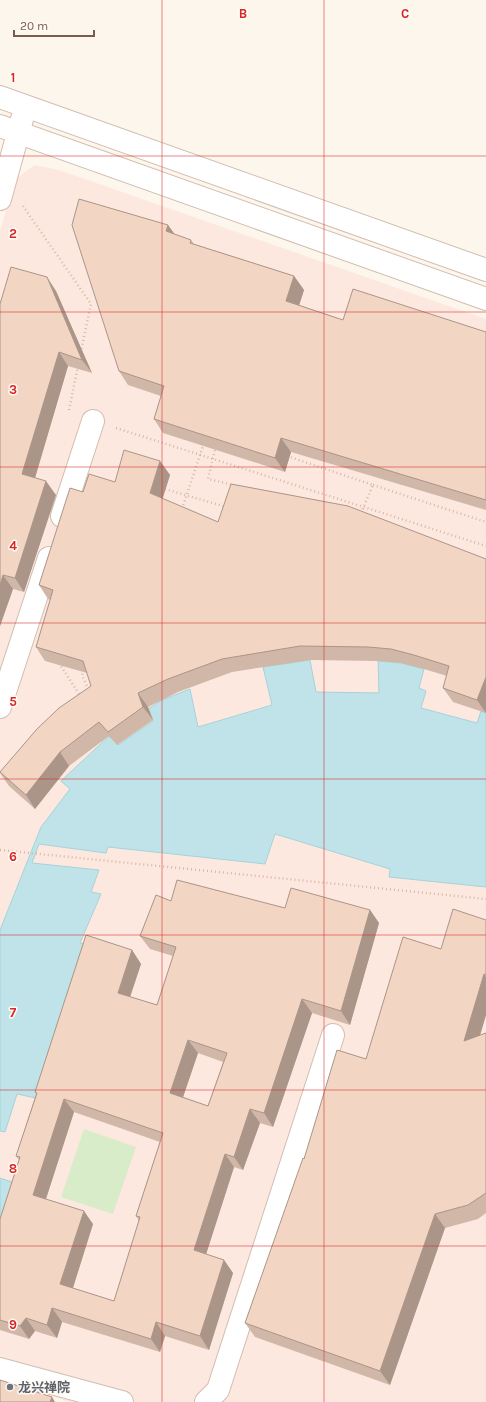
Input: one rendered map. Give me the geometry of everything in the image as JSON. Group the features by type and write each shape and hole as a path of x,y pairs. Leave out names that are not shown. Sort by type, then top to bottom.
{"street":[{"path":"0,97 486,270"},
{"path":"3,190 9,129 25,105"},
{"path":"9,129 486,299"},
{"path":"0,708 93,421"},
{"path":"206,1402 218,1390 333,1035"},
{"path":"0,1369 122,1402"}],"path":[{"path":"3,190 91,304 69,414 486,546"},
{"path":"368,518 208,479 219,433 486,522"},
{"path":"182,509 206,438"},
{"path":"360,515 373,485"},
{"path":"165,489 229,508"},
{"path":"175,507 189,512"},
{"path":"58,661 82,699"},
{"path":"84,668 82,675 91,695"},
{"path":"0,850 486,899"}],"shaded area":[{"path":"35,165 59,170 486,319 486,1402 70,1402 0,1380 0,231 15,179"}],"green space":[{"path":"84,1129 136,1147 113,1214 61,1197"}],"water":[{"path":"310,660 316,692 379,693 378,661 401,663 424,669 419,688 426,691 421,708 477,723 481,711 486,713 486,887 389,877 390,869 275,834 265,864 108,847 106,853 39,844 32,863 99,870 91,892 101,894 80,943 92,945 41,1099 17,1094 5,1132 0,1131 0,930 41,827 70,789 61,781 109,736 118,745 153,721 148,709 162,700 190,689 198,727 272,705 263,667"},
{"path":"0,1178 15,1183 0,1226"}],"building":[{"path":"79,199 168,225 166,231 191,240 190,243 294,276 286,301 343,320 353,289 486,332 486,500 281,438 275,458 154,419 164,386 119,371 72,225"},
{"path":"11,267 47,277 82,360 59,352 22,474 46,481 15,578 3,575 0,585 0,304"},
{"path":"124,450 160,461 150,493 218,522 231,484 348,506 486,559 486,677 477,700 443,688 449,666 391,649 368,647 300,646 222,659 168,679 138,693 143,707 108,732 99,722 60,752 26,795 0,772 37,729 59,708 91,686 83,661 36,647 53,590 39,585 70,488 83,492 89,474 115,482"},
{"path":"177,880 285,908 291,888 370,910 341,1011 302,999 264,1113 250,1109 234,1157 225,1154 194,1250 224,1260 200,1336 156,1322 151,1339 52,1308 47,1325 26,1318 20,1326 0,1320 0,1219 20,1157 16,1156 37,1093 35,1092 86,935 132,950 118,993 157,1005 176,947 140,936 156,895 171,901","holes":["188,1040 227,1053 208,1106 170,1093","64,1099 163,1133 136,1216 140,1217 114,1301 60,1284 84,1211 33,1195"]},
{"path":"453,909 486,920 486,975 484,974 464,1041 486,1033 486,1193 468,1205 435,1214 380,1371 245,1323 303,1158 304,1159 337,1050 366,1059 403,937 441,949"},
{"name":"龙兴禅院","path":"0,1380 52,1397 50,1402 0,1402"}],"place":[{"name":"龙兴禅院","path":"10,1387"}]}
